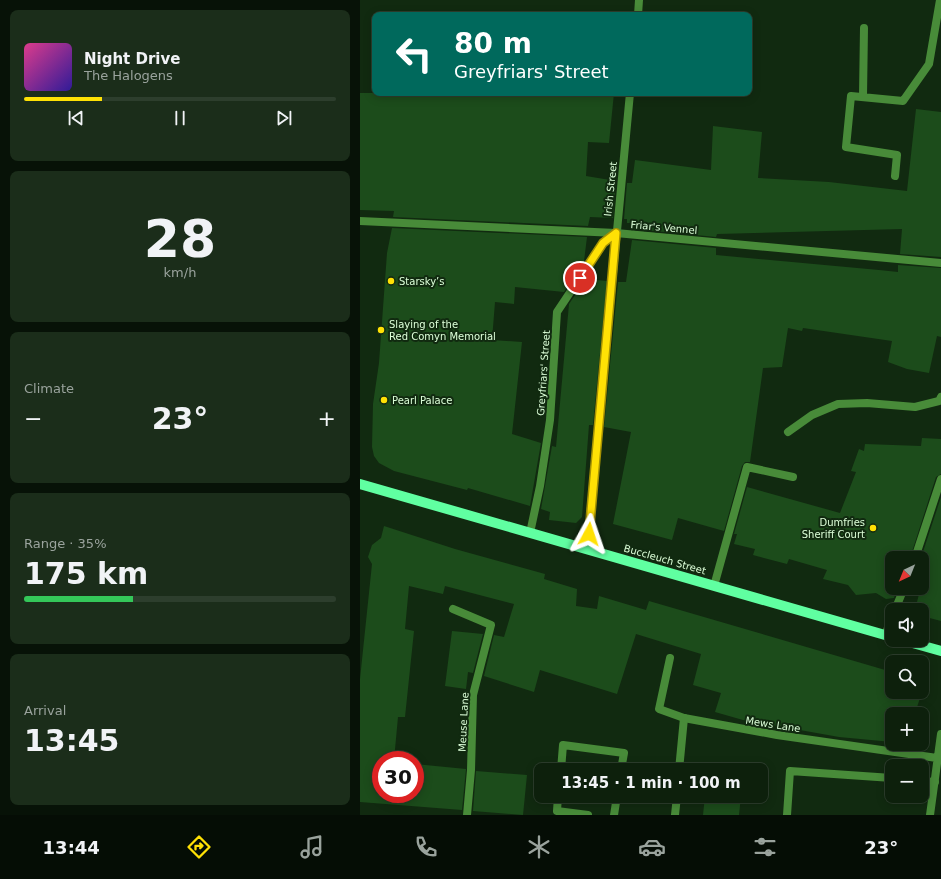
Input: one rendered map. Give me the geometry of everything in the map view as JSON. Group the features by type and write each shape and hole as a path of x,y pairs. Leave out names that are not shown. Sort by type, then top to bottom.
{"main road":[{"name":"Buccleuch Street","path":"360,484 885,635"},
{"path":"927,647 941,651"}],"street":[{"path":"638,12 639,0"},
{"path":"895,176 898,155 846,146 851,96 903,100 929,64 940,13 940,0"},
{"path":"863,96 864,28"},
{"name":"Irish Street","path":"587,549 630,96"},
{"name":"Friar's Vennel","path":"360,221 616,233 941,263"},
{"name":"Greyfriars' Street","path":"530,533 540,486 550,420 556,312 603,243 616,233"},
{"path":"788,432 812,415 838,404 867,403 915,407 940,401 941,397"},
{"path":"714,586 747,467 793,477"},
{"path":"917,551 941,479"},
{"name":"Meuse Lane","path":"453,609 491,625 473,695 472,770 467,815"},
{"name":"Mews Lane","path":"670,658 658,709 684,718 777,735 937,758"},
{"path":"680,763 684,718"},
{"path":"930,815 941,734"},
{"path":"562,763 563,745 624,753 622,763"},
{"path":"787,815 790,771 885,778"},
{"path":"929,781 935,782"},
{"path":"558,803 557,811 588,815"},
{"path":"614,815 616,803"},
{"path":"675,815 676,803"}],"building":[{"path":"360,93 372,93 372,96 614,96 609,143 588,142 586,176 616,181 613,218 590,217 588,226 393,217 394,211 360,210"},
{"path":"916,109 941,112 941,257 900,254 902,229 717,234 716,237 634,229 635,223 627,223 627,219 624,219 627,183 632,183 635,160 711,170 713,126 762,132 758,178 829,182 907,191"},
{"path":"392,228 587,237 584,261 564,292 515,287 514,304 495,302 492,340 522,342 512,434 541,443 530,506 468,488 467,490 394,471 379,463 374,456 372,447 373,404 379,363 387,253"},
{"path":"632,240 716,248 716,255 898,272 898,265 941,268 941,337 937,336 929,373 907,369 888,362 892,341 803,328 802,331 788,328 782,367 763,368 750,462 745,462 742,466 724,531 678,518 672,540 613,524 631,432 604,427 618,282 626,282"},
{"path":"586,279 607,281 593,425 589,425 582,517 576,523 549,520 550,512 541,509 552,446 556,447 569,304"},
{"path":"922,438 941,439 941,474 936,477 912,551 885,551 885,595 895,595 894,598 886,599 876,593 856,595 848,585 823,579 827,570 789,559 787,564 753,555 755,549 734,544 737,534 734,534 747,487 840,513 856,472 851,471 859,449 864,451 865,444 921,446"},
{"path":"941,497 941,621 929,618 929,603 917,603 919,595 929,595 929,551 923,551"},
{"path":"384,526 455,549 545,574 544,579 577,589 576,606 597,609 599,596 646,610 649,601 885,670 885,699 920,699 917,707 885,707 885,741 839,737 743,720 715,712 721,693 693,685 701,654 636,634 617,694 540,670 534,692 484,676 494,635 504,637 514,604 445,586 443,594 409,586 405,629 414,631 405,717 398,717 395,751 372,751 372,803 360,802 360,679 372,564 368,557 372,545 381,538"},
{"path":"452,631 483,634 473,673 468,672 466,689 445,686"},
{"path":"424,765 466,769 462,810 373,803 424,803"},
{"path":"476,771 527,775 523,815 473,811"},
{"path":"704,803 740,803 739,815 703,815"}],"place":[{"name":"Starsky’s","path":"391,281"},
{"name":"Slaying of the Red Comyn Memorial","path":"381,330"},
{"name":"Pearl Palace","path":"384,400"},
{"name":"Dumfries Sheriff Court","path":"873,528"}],"route":[{"path":"580,278 603,243 616,233 589,534"}]}
